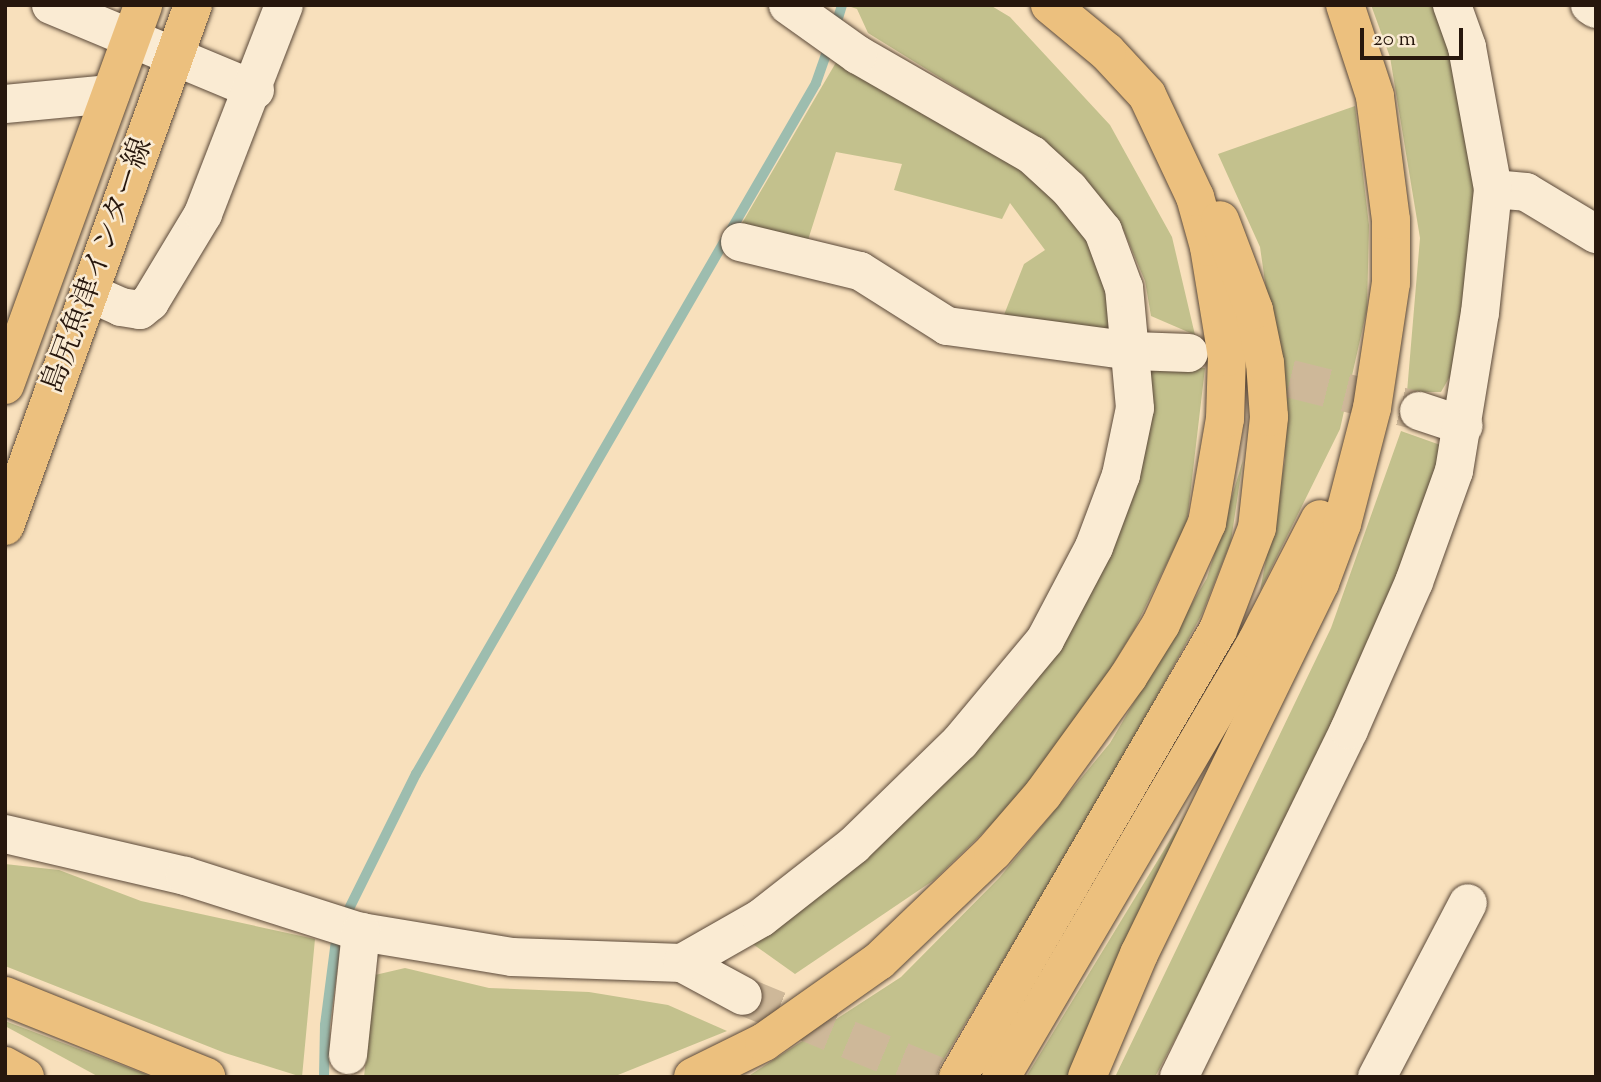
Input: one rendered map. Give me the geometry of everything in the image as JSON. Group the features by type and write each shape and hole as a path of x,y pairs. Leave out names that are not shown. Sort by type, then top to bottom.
{"main road":[{"name":"島尻魚津インター線","path":"5,526 193,5"},
{"path":"958,1077 1218,630 1257,528 1269,417 1254,310 1236,254 1208,193 1147,95 1107,52 1050,5"},
{"path":"1087,1077 1139,954 1320,583 1358,469 1384,346 1391,282 1386,156 1375,96 1345,5"},
{"name":"島尻魚津インター線","path":"5,385 137,22"},
{"path":"693,1077 764,1042 819,1006 879,961 947,900 1035,804 1089,734 1161,624 1187,573 1207,523 1219,473 1227,357 1211,258 1195,197 1147,95"},
{"path":"1002,1077 1293,575 1346,459 1384,346"},
{"path":"5,996 206,1077"},
{"path":"5,1066 25,1077"}],"street":[{"path":"51,5 137,22 173,59 254,90"},
{"path":"90,293 121,307 140,310 150,302 203,214 254,90 284,5"},
{"path":"682,963 761,918 854,845 960,741 1045,640 1094,547 1121,475 1135,408 1133,351 1124,288 1103,231 1069,189 1032,155 858,55 788,5"},
{"path":"1179,1077 1355,718 1414,582 1454,471 1464,426 1493,189 1467,47 1452,5"},
{"path":"1590,5 1596,9"},
{"path":"5,104 111,94"},
{"path":"1493,189 1527,192 1596,233"},
{"path":"740,242 860,271 947,326 1133,351 1189,353"},
{"path":"1419,411 1464,426"},
{"path":"5,834 185,876 362,932 512,957 682,963 743,996"},
{"path":"1377,1077 1468,903"},
{"path":"348,1055 362,932"}],"shaded area":[{"path":"845,5 990,5 1010,17 1110,125 1172,237 1195,335 1151,316 1145,281 1121,224 1082,174 1010,121 868,33 857,9"},
{"path":"1371,5 1438,5 1450,36 1474,174 1474,245 1461,357 1441,392 1407,392 1420,238 1390,57"},
{"path":"838,59 1028,166 1087,241 1111,293 1118,334 1000,325 1024,264 1045,250 1010,203 1002,219 894,190 902,164 836,152 808,240 738,230"},
{"path":"1355,106 1369,225 1367,309 1340,429 1260,591 1285,460 1281,393 1260,247 1218,154"},
{"path":"1147,368 1205,368 1187,522 1134,630 1076,725 1018,799 934,880 795,974 750,942 934,794 1019,704 1068,634"},
{"path":"1401,431 1446,447 1398,592 1298,807 1155,1077 1115,1077 1331,628"},
{"path":"1243,460 1231,541 1202,614 1108,786 933,1077 747,1077 901,977 1000,877 1110,743 1207,578"},
{"path":"1189,809 1067,1077 1026,1077"},
{"path":"5,864 59,870 141,901 315,939 302,1077 225,1053 5,966"},
{"path":"405,968 489,988 589,992 668,1005 727,1031 613,1077 364,1077 375,975"},
{"path":"5,1021 153,1077 99,1077 5,1026"}],"waterway":[{"path":"835,28 842,5"},
{"path":"324,1077 325,1025 337,933 416,774 816,83 830,43"}],"tunnel":[{"path":"1235,365 1419,411"},
{"path":"743,996 940,1077"}]}
